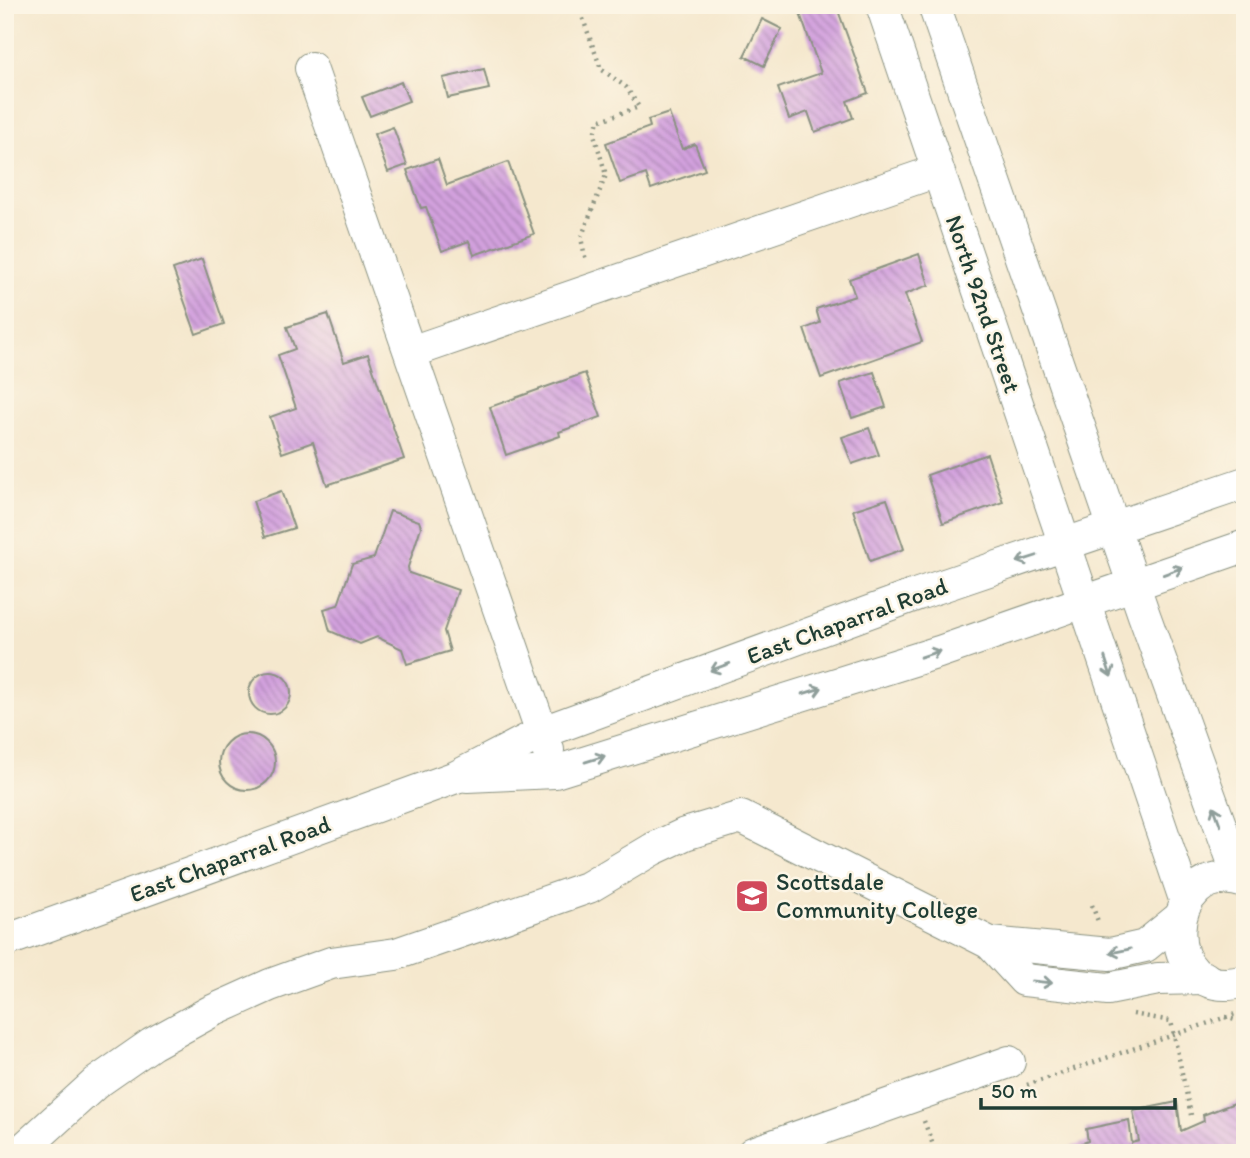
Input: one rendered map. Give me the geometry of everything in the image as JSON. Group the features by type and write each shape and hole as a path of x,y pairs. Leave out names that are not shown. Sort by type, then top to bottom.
{"street":[{"name":"North 92nd Street","path":"882,5 1086,602 1182,911 1177,936 1181,953 1191,967 1205,978"},
{"path":"934,5 1134,586 1242,881 1210,883 1144,946 1110,954 989,943"},
{"path":"311,68 555,772"},
{"path":"411,352 937,171"},
{"name":"East Chaparral Road","path":"5,941 456,777 543,732 918,594 1245,484"},
{"name":"East Chaparral Road","path":"456,777 555,772 939,652 1245,546"},
{"path":"19,1153 96,1083 152,1044 210,1012 270,985 331,963 396,954 589,887 653,849 685,834 740,817 989,943 1024,980 1108,989 1158,979 1205,978 1220,983 1245,981"},
{"path":"753,1153 1017,1074"}],"path":[{"path":"578,5 601,69 626,87 639,107 598,121 593,134 606,175 581,239 593,290"},
{"path":"1017,1074 1245,1010"},
{"path":"1225,1017 1245,1023"},
{"path":"912,1124 937,1115"},
{"path":"924,1120 936,1153"}],"building":[{"path":"797,5 836,5 868,93 847,101 853,118 815,132 808,112 789,119 778,88 821,73"},
{"path":"762,19 782,29 764,66 744,56"},
{"path":"484,69 489,89 448,98 443,78"},
{"path":"401,82 409,101 370,116 362,97"},
{"path":"669,113 682,149 695,144 705,170 651,189 646,174 620,183 606,143 650,127 648,120"},
{"path":"393,127 407,165 388,172 374,134"},
{"path":"438,159 447,185 508,162 534,234 474,255 469,241 442,251 426,207 421,208 407,170"},
{"path":"919,254 929,285 905,294 922,342 821,378 804,329 820,323 816,309 855,296 849,279"},
{"path":"202,259 224,324 196,334 173,269"},
{"path":"328,314 344,362 368,354 404,459 327,485 313,442 282,453 270,417 296,408 278,355 295,349 287,327"},
{"path":"874,372 886,407 852,418 840,383"},
{"path":"585,373 601,417 559,432 560,436 506,455 490,407"},
{"path":"869,428 879,455 852,464 842,437"},
{"path":"987,454 1003,502 943,523 927,475"},
{"path":"281,491 294,528 265,537 253,501"},
{"path":"887,499 904,549 870,561 853,510"},
{"path":"390,511 419,521 421,527 408,567 409,573 458,590 444,631 450,651 407,664 402,649 377,637 360,644 330,631 324,609 338,605 352,564 374,558"},
{"path":"270,672 285,678 291,693 285,708 270,714 255,708 249,693 255,678"},
{"path":"247,734 258,736 267,742 273,751 273,773 267,782 258,788 247,790 236,788 227,782 221,773 219,762 221,751 227,742 236,736"},
{"path":"1245,1099 1245,1153 1056,1153 1088,1141 1086,1129 1129,1120 1132,1143 1139,1141 1133,1111 1177,1102 1181,1131 1204,1121 1203,1115"}],"place":[{"name":"Scottsdale Community College","path":"752,896"}]}
